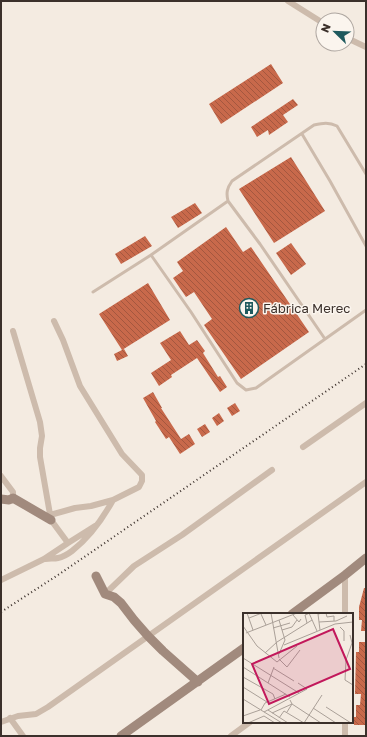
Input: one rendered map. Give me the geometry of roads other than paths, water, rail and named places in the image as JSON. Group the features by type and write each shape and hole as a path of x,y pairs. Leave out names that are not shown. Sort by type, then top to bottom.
{"street":[{"path":"288,1 315,17"},
{"path":"355,42 366,47"},
{"path":"1,499 9,500 13,498 50,517 76,508 91,506 113,500 139,487 142,481 142,476 122,454 80,386 63,340 54,321"},
{"path":"13,331 40,422 42,436 40,457 50,517 68,543"},
{"path":"303,447 366,403"},
{"path":"105,594 134,566 182,535 272,470"},
{"path":"1,476 13,492 13,498"},
{"path":"1,722 10,718 36,714 366,482"},
{"path":"44,559 58,558 78,546 100,523 113,500"},
{"path":"1,580 44,559 100,523"},
{"path":"293,613 366,558"},
{"path":"345,575 345,613"},
{"path":"96,576 105,594"},
{"path":"105,594 114,596 148,636 198,682"},
{"path":"121,736 243,649"},
{"path":"10,718 23,736"},
{"path":"231,736 249,723"},
{"path":"345,736 346,723"}],"lane":[{"path":"325,339 260,244 228,201 226,195 227,188 232,182 314,125 322,123 331,123 337,126 366,174"},
{"path":"302,134 366,246"},
{"path":"93,292 151,255 228,201"},
{"path":"151,255 192,312 226,367 238,384 246,390 256,388 366,310"}],"railway":[{"path":"1,612 58,575 366,364"}],"place":[{"name":"Fábrica Merec","path":"249,308"}]}
